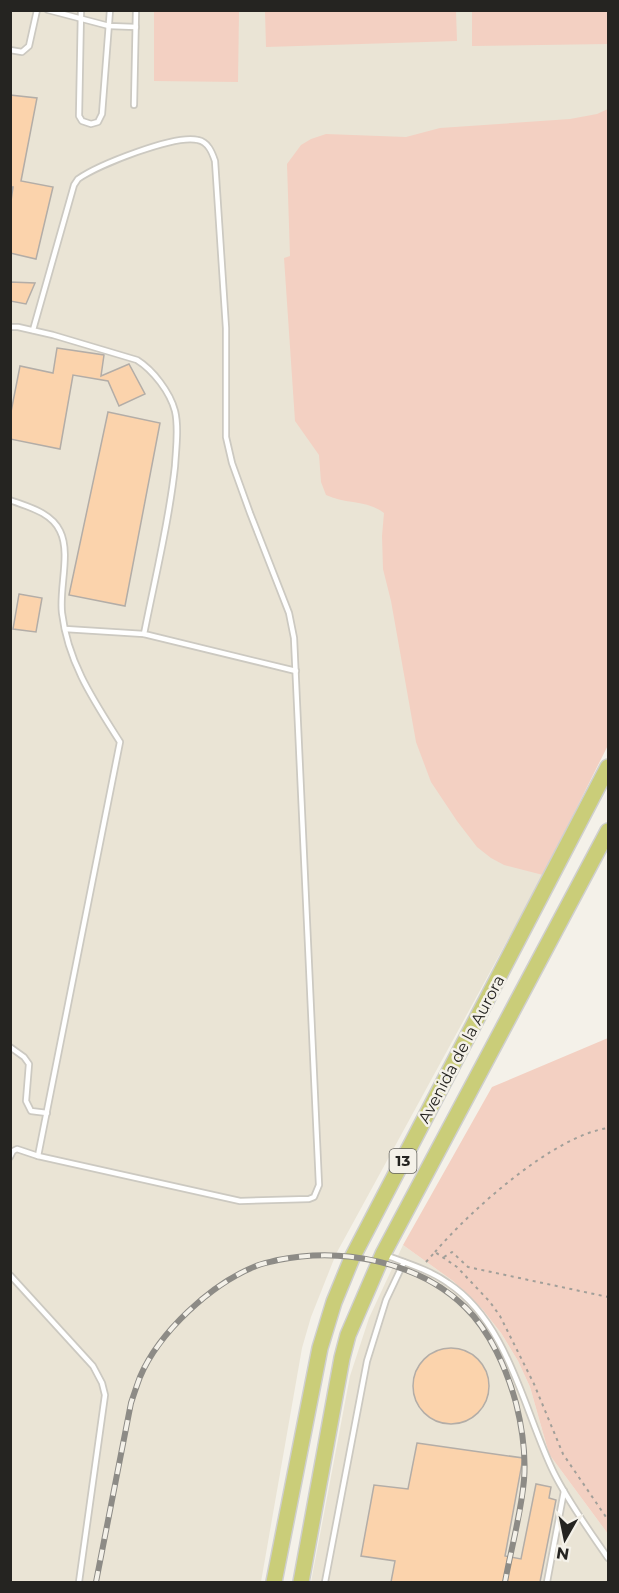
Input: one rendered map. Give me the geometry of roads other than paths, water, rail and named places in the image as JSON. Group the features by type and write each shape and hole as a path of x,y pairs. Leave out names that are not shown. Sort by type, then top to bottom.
{"main road":[{"name":"Avenida de la Aurora","path":"274,1582 320,1348 334,1302 352,1257 609,767"},
{"name":"Avenida de la Aurora","path":"301,1582 348,1335 384,1254 609,831"}],"lane":[{"path":"10,50 22,52 29,46 37,10"},
{"path":"48,10 109,26 136,27"},
{"path":"81,10 79,116 82,122 87,124 98,122 102,114 110,10"},
{"path":"134,105 136,10"},
{"path":"10,1157 17,1149 38,1156 240,1201 303,1200 314,1197 317,1192 294,638 289,613 232,463 226,436 226,328 216,161 207,145 197,139 180,139 138,151 78,179 74,185 33,330"},
{"path":"10,327 71,339 137,360 146,366 162,385 174,408 177,424 176,454 170,504 144,634"},
{"path":"10,500 50,518 62,534 65,547 62,595 65,629 75,665 84,686 120,742 38,1156"},
{"path":"65,629 144,634 296,671"},
{"path":"10,1047 24,1057 29,1064 26,1101 31,1111 47,1113"},
{"path":"384,1254 449,1283 462,1293 484,1319 516,1376 544,1451 564,1491 609,1558"},
{"path":"325,1582 367,1361 386,1300 404,1262"},
{"path":"10,1275 93,1366 102,1383 105,1395 80,1582"},
{"path":"547,1582 564,1491"}],"railway":[{"path":"96,1582 131,1403 140,1377 160,1343 188,1311 239,1274 278,1260 327,1255 378,1261 425,1278 446,1291 465,1307 490,1339 516,1403 524,1451 523,1493 505,1582"}]}
